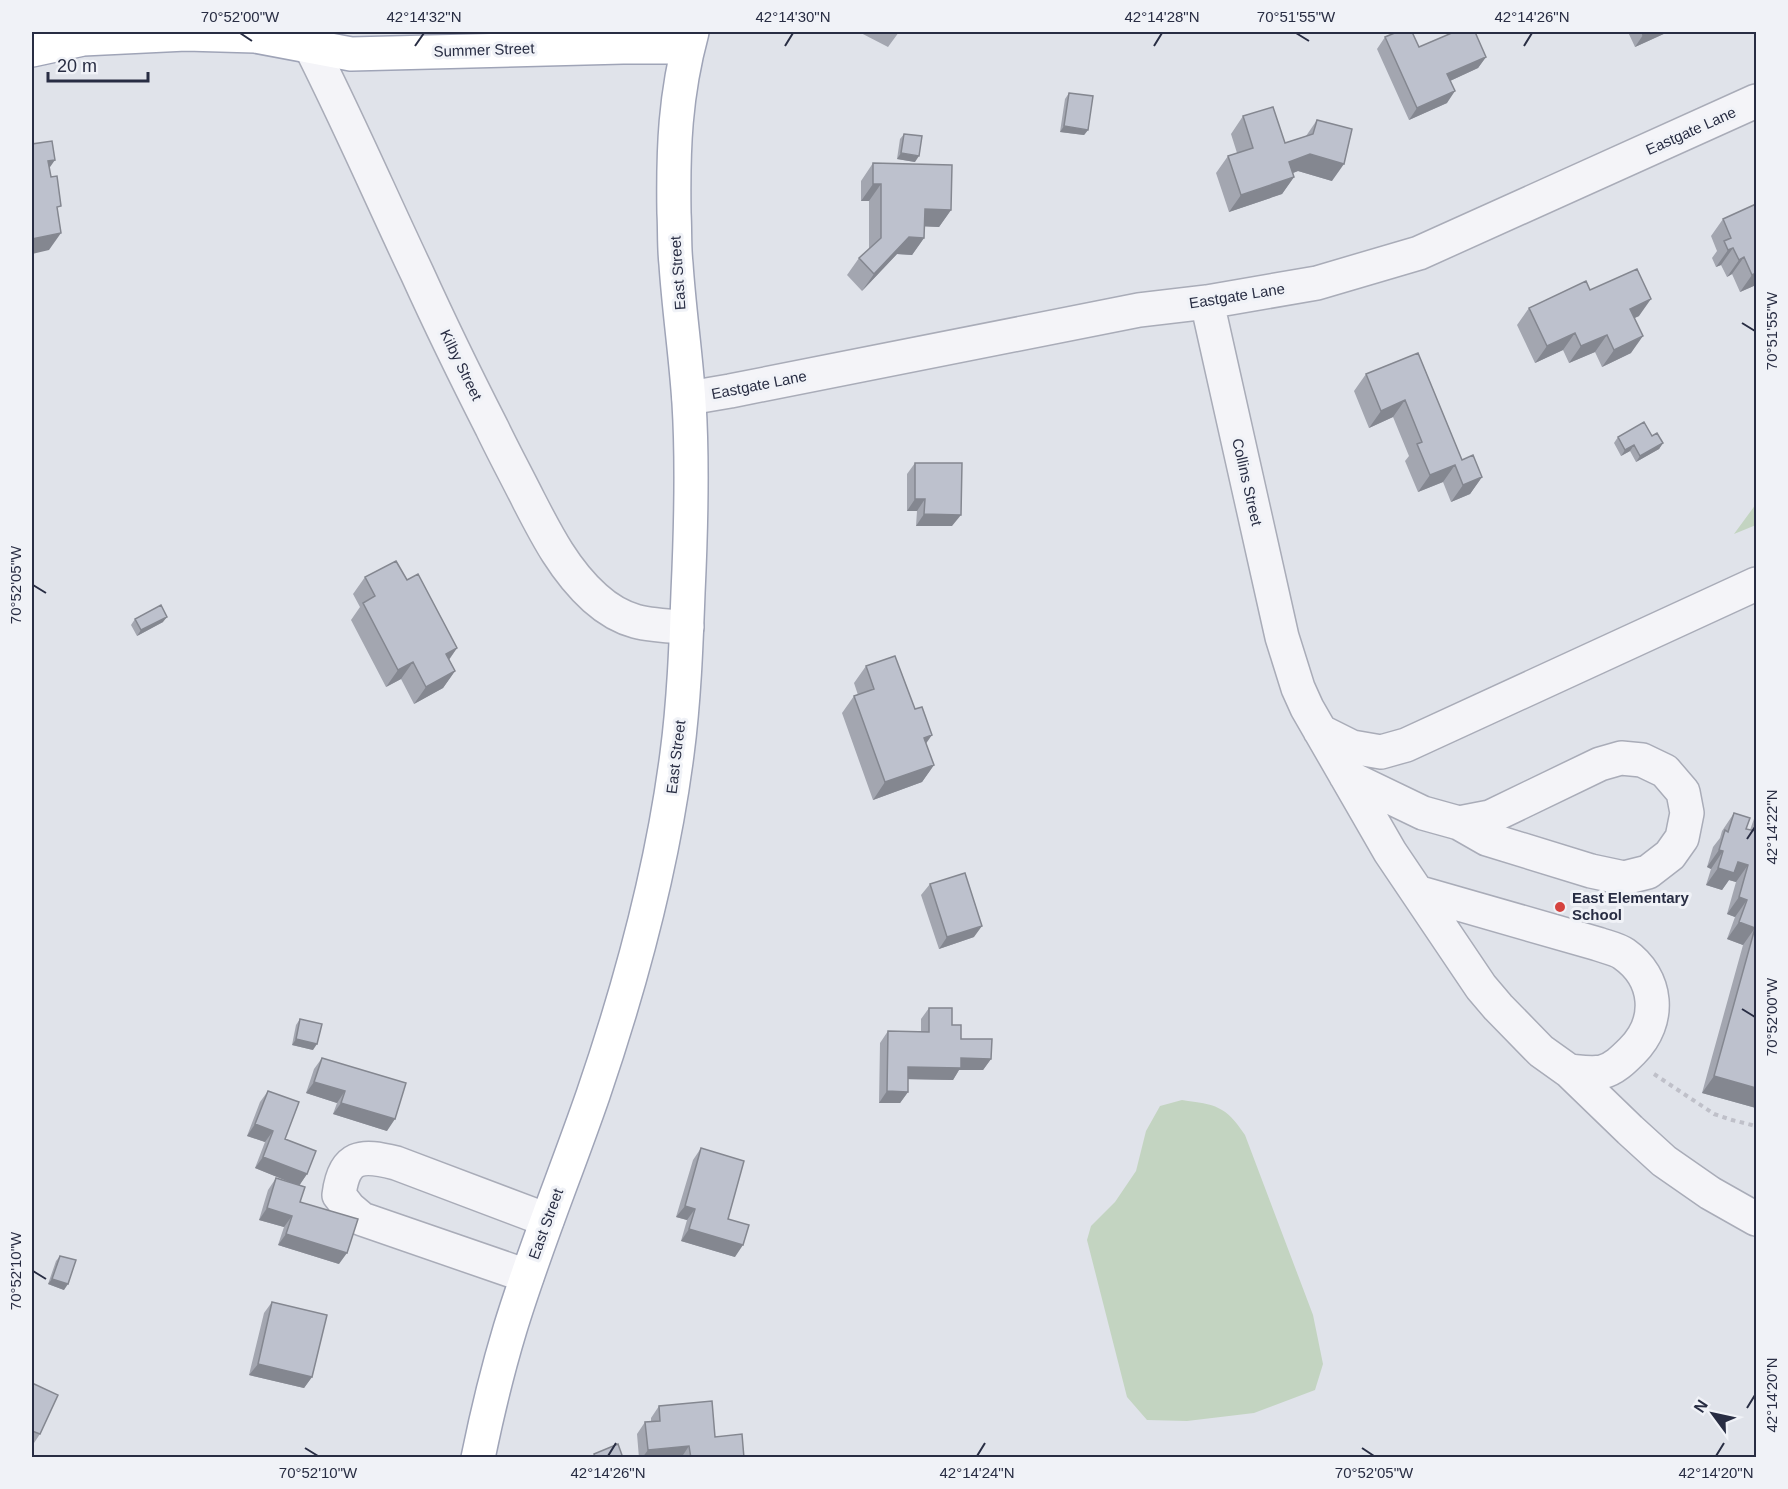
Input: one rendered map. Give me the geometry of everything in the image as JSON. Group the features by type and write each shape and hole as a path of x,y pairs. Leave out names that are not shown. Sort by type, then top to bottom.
{"main road":[{"name":"Summer Street","path":"32,50 83,39 186,34 307,39 351,54 614,47 690,39"},
{"name":"East Street","path":"478,1458 498,1372 547,1220 608,1048 645,923 678,751 687,627 692,450 675,261 673,171 676,112 690,39"}],"street":[{"name":"Kilby Street","path":"307,39 333,89 451,346 526,496 558,554 585,588 615,612 645,624 687,627"},
{"name":"Eastgate Lane","path":"689,398 1139,310 1207,302 1317,283 1419,253 1756,101"},
{"name":"Collins Street","path":"1207,302 1289,662 1307,708 1390,852 1481,987 1541,1051 1569,1071 1664,1161 1710,1194 1756,1219"},
{"path":"1320,731 1352,747 1381,752 1406,745 1756,584"},
{"path":"1346,776 1423,813 1459,823 1487,839 1591,872 1624,878 1648,872 1670,855 1682,838 1688,813 1683,792 1665,771 1642,760 1621,758 1600,764 1490,817 1459,823"},
{"path":"1417,892 1622,952 1640,968 1650,984 1653,998 1652,1014 1638,1045 1613,1068 1588,1073 1569,1071"},
{"path":"528,1276 362,1219 349,1209 339,1195 342,1177 351,1163 364,1158 379,1159 396,1163 547,1220"}],"path":[{"path":"1651,1071 1714,1114 1756,1126"}],"green space":[{"path":"1756,504 1756,525 1734,534"},
{"path":"1182,1100 1219,1108 1232,1118 1245,1135 1313,1315 1323,1364 1315,1390 1254,1413 1187,1421 1147,1420 1127,1397 1087,1240 1091,1226 1115,1202 1136,1171 1146,1131 1160,1106"}],"building":[{"path":"1397,32 1412,32 1419,47 1454,32 1475,32 1486,57 1447,74 1455,91 1417,108 1385,37"},
{"path":"1069,93 1093,96 1088,130 1064,126"},
{"path":"1273,107 1285,143 1313,134 1317,120 1352,129 1344,164 1310,154 1289,162 1294,177 1241,195 1228,156 1253,148 1243,116"},
{"path":"904,134 922,136 919,156 901,153"},
{"path":"52,141 55,160 48,161 51,177 57,176 61,206 57,207 61,233 32,239 32,144"},
{"path":"873,163 952,165 951,210 925,209 924,238 909,237 874,274 859,258 881,238 881,184 873,184"},
{"path":"1756,204 1756,273 1752,275 1744,257 1739,260 1733,248 1728,250 1724,241 1731,238 1723,219"},
{"path":"1637,269 1651,299 1630,309 1643,336 1614,350 1607,335 1581,346 1575,333 1547,346 1529,308 1586,281 1590,290"},
{"path":"1418,353 1462,460 1473,455 1482,477 1463,485 1455,465 1430,475 1417,444 1422,442 1405,400 1381,411 1366,374"},
{"path":"1644,422 1652,436 1657,433 1663,443 1640,456 1634,445 1625,450 1618,437"},
{"path":"915,463 962,463 961,515 924,514 925,499 915,499"},
{"path":"396,561 407,580 418,574 457,648 446,654 455,671 426,687 413,662 398,670 363,603 375,596 365,577"},
{"path":"161,605 167,617 141,630 135,619"},
{"path":"895,656 915,709 922,707 932,735 924,738 934,765 885,782 854,696 874,689 866,666"},
{"path":"1734,813 1750,818 1746,829 1756,831 1756,1088 1714,1076 1755,928 1739,922 1747,900 1739,897 1748,865 1738,862 1734,873 1718,868 1723,851 1719,850 1725,830 1728,832"},
{"path":"965,873 982,926 947,937 930,884"},
{"path":"929,1008 952,1008 952,1025 961,1025 961,1039 992,1039 991,1059 961,1058 961,1068 908,1067 908,1092 887,1091 888,1031 929,1032"},
{"path":"300,1019 322,1024 317,1044 296,1039"},
{"path":"322,1058 406,1083 395,1119 341,1103 345,1091 314,1082"},
{"path":"268,1091 299,1102 285,1139 316,1151 307,1174 263,1157 273,1131 255,1124"},
{"path":"701,1148 744,1161 728,1219 749,1225 743,1245 689,1229 695,1209 685,1206"},
{"path":"276,1178 305,1187 300,1202 358,1219 347,1253 286,1234 292,1216 267,1208"},
{"path":"60,1256 76,1260 68,1284 52,1279"},
{"path":"272,1302 327,1315 312,1377 258,1364"},
{"path":"32,1383 58,1395 40,1434 32,1431"},
{"path":"712,1401 715,1437 742,1434 744,1458 691,1458 689,1446 648,1450 645,1422 660,1421 659,1406"},
{"path":"618,1444 623,1458 595,1458 594,1454"}],"place":[{"name":"East Elementary School","path":"1560,907"}]}
